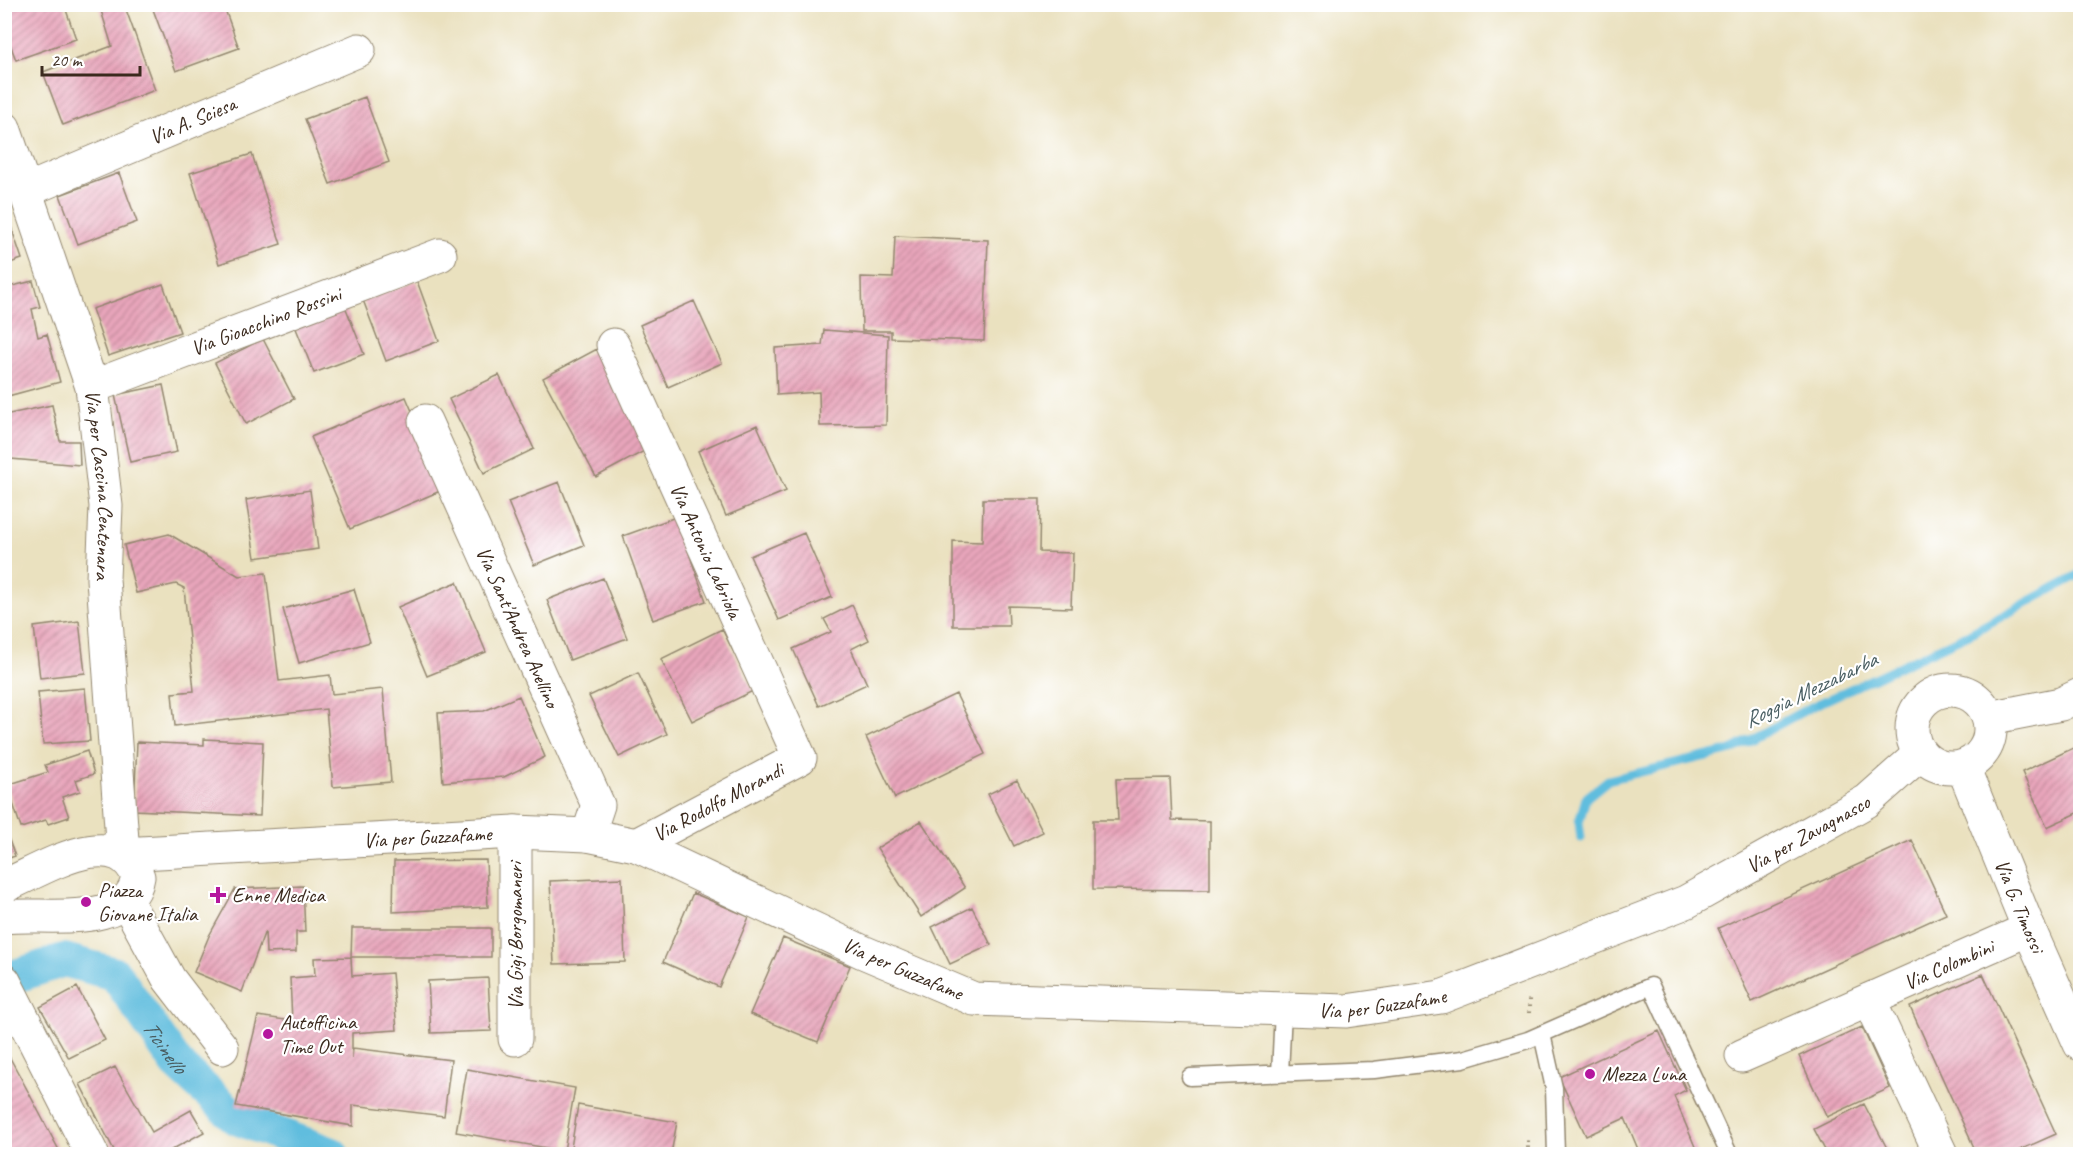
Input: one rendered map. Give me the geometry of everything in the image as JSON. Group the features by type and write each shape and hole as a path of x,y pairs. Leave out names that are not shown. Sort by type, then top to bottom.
{"street":[{"name":"Via A. Sciesa","path":"26,191 358,50"},
{"name":"Via per Cascina Centenara","path":"4,128 92,387 106,506 104,579 123,854"},
{"name":"Via Gioacchino Rossini","path":"92,387 440,255"},
{"name":"Via Antonio Labriola","path":"613,345 800,758"},
{"name":"Via Sant'Andrea Avellino","path":"425,422 598,805 588,835"},
{"path":"1951,690 1964,692 1984,706 1989,718 1989,742 1983,753 1963,767 1944,768 1935,765 1920,754 1914,743 1913,718 1919,707 1933,695 1951,690"},
{"path":"1989,718 2061,704 2080,695"},
{"name":"Via per Zavagnasco","path":"1686,902 1867,801 1920,754"},
{"name":"Via Rodolfo Morandi","path":"636,845 800,758"},
{"name":"Via G. Timossi","path":"1963,767 2029,929 2080,1044"},
{"name":"Via per Guzzafame","path":"123,854 515,832 588,835 636,845 863,952 974,999 1282,1010 1346,1011 1441,997 1686,902"},
{"name":"Via Gigi Borgomaneri","path":"515,832 515,1039"},
{"path":"4,886 84,853 108,850 123,854 138,877 136,887 127,902 100,913 4,917"},
{"path":"127,902 169,980 222,1048"},
{"name":"Via Colombini","path":"1742,1056 2029,929"},
{"path":"10,991 92,1155"},
{"path":"1869,1000 1941,1155"}],"lane":[{"path":"1190,1077 1374,1070 1463,1059 1542,1034 1651,986 1729,1155"},
{"path":"1280,1074 1282,1010"},
{"path":"1542,1034 1554,1088 1556,1155"}],"building":[{"path":"4,4 64,4 76,39 16,60 4,28"},
{"path":"99,4 124,4 155,90 63,125 43,72 112,46"},
{"path":"151,4 223,4 239,48 176,71"},
{"path":"365,97 389,162 330,184 305,119"},
{"path":"252,154 281,244 219,264 190,173"},
{"path":"119,173 137,222 78,244 60,195"},
{"path":"4,206 22,259 4,265"},
{"path":"895,236 988,240 984,341 891,338 891,331 862,331 861,277 893,278"},
{"path":"33,281 40,307 32,309 38,337 47,334 60,382 8,396 4,383 4,288"},
{"path":"417,281 439,341 386,361 363,300"},
{"path":"163,284 180,332 108,356 92,309"},
{"path":"694,301 722,363 668,387 640,325"},
{"path":"345,306 364,354 314,373 295,326"},
{"path":"824,330 888,335 886,425 820,426 819,392 777,395 775,348 822,345"},
{"path":"263,339 294,399 246,424 215,363"},
{"path":"597,349 650,448 596,477 543,378"},
{"path":"499,375 534,449 484,473 449,399"},
{"path":"163,385 177,452 130,462 115,395"},
{"path":"406,397 445,489 350,529 311,437"},
{"path":"52,405 60,441 79,441 80,465 11,459 4,415"},
{"path":"757,425 786,491 726,516 698,451"},
{"path":"559,482 584,545 534,565 508,502"},
{"path":"310,490 318,549 255,558 246,500"},
{"path":"983,499 1040,499 1039,552 1073,553 1071,608 1008,606 1009,626 953,626 953,541 982,542"},
{"path":"676,517 706,601 653,620 623,536"},
{"path":"804,533 832,597 779,620 750,556"},
{"path":"169,534 239,576 266,573 279,681 330,675 332,694 383,689 391,782 333,787 326,709 175,726 172,693 194,691 184,588 176,584 136,593 124,545"},
{"path":"603,578 627,638 570,660 547,600"},
{"path":"457,582 486,652 427,676 398,607"},
{"path":"354,589 370,642 299,663 283,609"},
{"path":"852,605 869,640 851,649 867,684 819,706 793,649 831,632 824,619"},
{"path":"79,621 85,673 40,678 34,627"},
{"path":"722,629 753,691 692,721 661,659"},
{"path":"638,673 667,734 619,757 589,696"},
{"path":"85,688 90,741 43,744 38,692"},
{"path":"956,694 985,754 895,798 866,737"},
{"path":"519,696 545,757 504,777 443,782 438,713 484,711"},
{"path":"204,739 263,742 260,816 134,810 137,742 204,745"},
{"path":"2080,745 2080,812 2047,827 2022,772"},
{"path":"87,751 94,774 76,780 80,791 62,797 69,817 48,824 46,820 21,828 7,785 48,772 45,765"},
{"path":"1170,778 1172,820 1210,821 1210,890 1093,889 1093,820 1118,820 1116,779"},
{"path":"1017,780 1043,832 1014,846 988,794"},
{"path":"921,821 965,888 921,917 877,848"},
{"path":"4,827 15,856 4,860"},
{"path":"1912,840 1946,914 1752,1002 1718,928"},
{"path":"486,860 488,907 393,912 394,861"},
{"path":"622,878 625,962 554,964 550,881"},
{"path":"303,886 305,932 296,932 296,952 266,953 265,931 242,992 194,972 209,936 235,889"},
{"path":"693,893 749,917 719,987 663,962"},
{"path":"972,907 991,945 950,964 932,927"},
{"path":"352,928 491,928 491,957 351,957"},
{"path":"783,938 850,966 818,1042 750,1014"},
{"path":"351,957 352,976 392,973 397,1030 352,1033 352,1059 353,1048 451,1060 444,1116 353,1105 353,1126 236,1106 258,1016 292,1021 290,978 315,976 314,958"},
{"path":"1983,974 2056,1134 2011,1154 1977,1154 1910,1007"},
{"path":"488,978 491,1031 431,1033 428,981"},
{"path":"77,987 105,1040 69,1058 40,1007"},
{"path":"1862,1027 1890,1088 1827,1117 1799,1056"},
{"path":"1659,1031 1686,1090 1674,1096 1698,1154 1640,1154 1625,1118 1586,1136 1559,1077"},
{"path":"10,1058 61,1154 4,1154 4,1062"},
{"path":"115,1067 152,1132 191,1110 204,1132 164,1154 116,1154 80,1084"},
{"path":"467,1069 575,1088 564,1151 456,1132"},
{"path":"1864,1104 1890,1154 1827,1154 1814,1129"},
{"path":"578,1105 677,1122 671,1154 570,1154"}],"waterway":[{"name":"Roggia Mezzabarba","path":"1581,838 1579,822 1586,798 1608,780 1732,750 1809,708 1969,634 2080,574"},
{"name":"Ticinello","path":"4,980 64,960 115,974 177,1064 236,1118 332,1154"}],"place":[{"name":"Enne Medica","path":"218,895"},
{"name":"Piazza Giovane Italia","path":"86,902"},
{"name":"Autofficina Time Out","path":"268,1034"},
{"name":"Mezza Luna","path":"1590,1074"}]}
